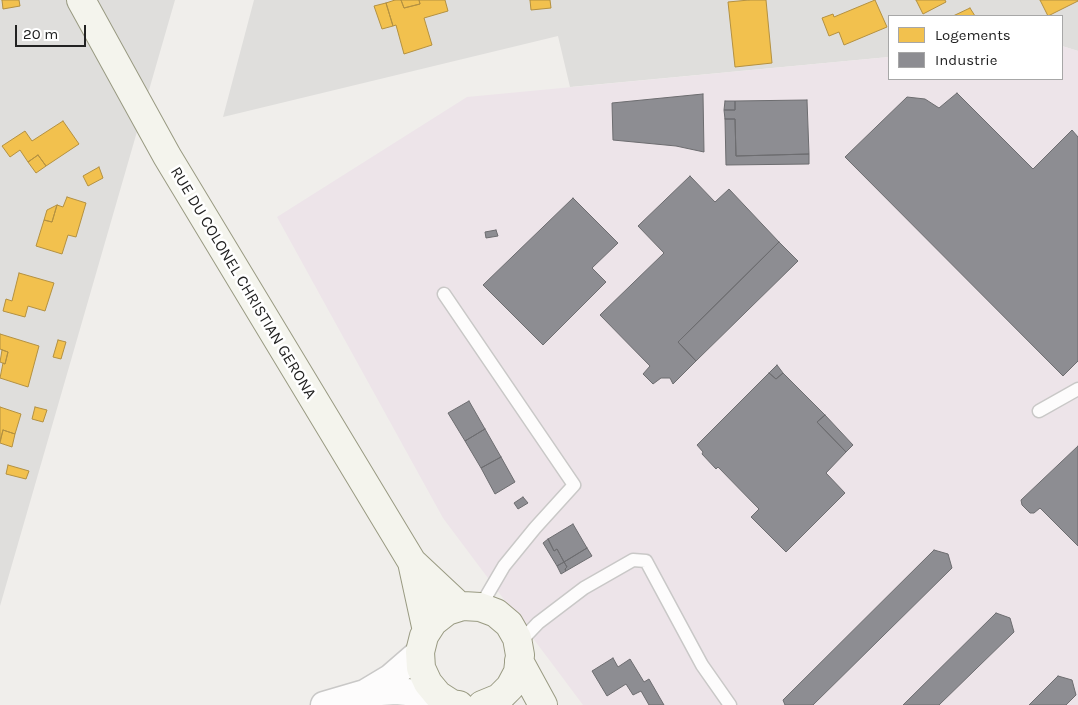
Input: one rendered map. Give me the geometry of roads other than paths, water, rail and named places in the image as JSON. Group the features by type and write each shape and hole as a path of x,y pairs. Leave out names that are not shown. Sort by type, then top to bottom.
{"street":[{"name":"RUE DU COLONEL CHRISTIAN GERONA","path":"81,0 167,156 412,562 470,607 496,613 509,624 517,638 519,652 543,705"},
{"name":"RUE DU COLONEL CHRISTIAN GERONA","path":"412,562 423,642 421,668 428,683 449,700"},
{"path":"324,705 365,692 390,678 423,642 433,622 447,611 470,607"},
{"path":"493,704 510,687 518,672 519,652"},
{"path":"365,692 396,691 449,700"}],"lane":[{"path":"444,294 574,485 535,528 470,607"},
{"path":"1039,411 1078,389"},
{"path":"519,652 538,623 584,588 633,560 646,560 702,665 730,705"}]}
